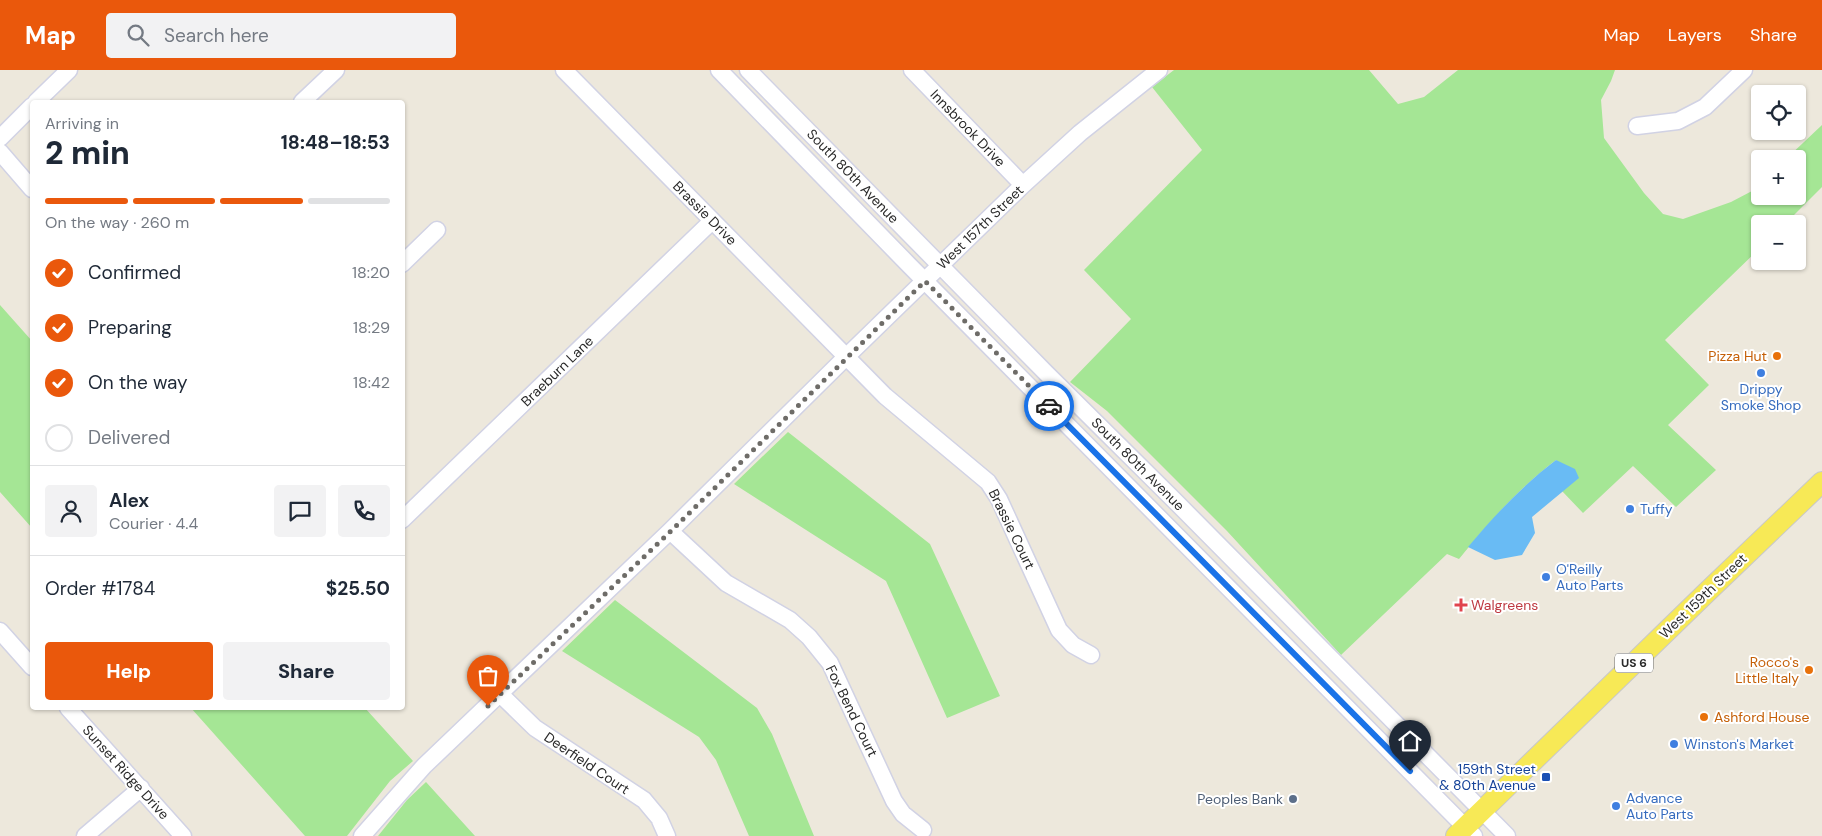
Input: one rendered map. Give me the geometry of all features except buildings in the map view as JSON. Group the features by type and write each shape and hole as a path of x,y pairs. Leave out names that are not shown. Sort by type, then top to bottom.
{"main road":[{"name":"West 159th Street","path":"1465,833 1483,811 1822,482"}],"street":[{"path":"38,100 69,70"},
{"path":"304,100 336,70"},
{"name":"Brassie Drive","path":"564,70 846,357"},
{"name":"South 80th Avenue","path":"719,70 1465,833"},
{"name":"South 80th Avenue","path":"748,70 940,266 1507,836"},
{"name":"Innsbrook Drive","path":"912,70 1023,185"},
{"name":"West 157th Street","path":"362,836 424,766 670,532 1023,185 1080,133 1159,70"},
{"path":"1637,126 1678,121 1704,107 1744,70"},
{"path":"0,138 30,108"},
{"path":"0,152 30,187"},
{"name":"Braeburn Lane","path":"405,517 712,221"},
{"path":"405,261 437,230"},
{"name":"Brassie Court","path":"846,357 885,396 988,482 999,499 1059,630 1073,645 1091,655"},
{"name":"Fox Bend Court","path":"670,532 726,583 790,620 810,637 830,663 894,801 903,814 922,830"},
{"path":"0,631 30,666"},
{"name":"Deerfield Court","path":"500,694 535,728 644,800 659,818 667,836"},
{"name":"Sunset Ridge Drive","path":"70,710 183,836"},
{"path":"85,836 141,788"}],"green space":[{"path":"1174,70 1369,70 1398,104 1424,97 1458,70 1615,70 1601,100 1604,138 1644,193 1663,214 1683,219 1731,202 1751,192 1751,205 1804,205 1794,215 1751,215 1751,257 1665,340 1709,385 1668,425 1716,470 1676,507 1633,466 1583,513 1562,491 1578,478 1556,460 1529,482 1505,506 1459,559 1447,554 1341,655 1227,531 1107,411 1070,382 1131,319 1084,270 1202,150 1152,87"},
{"path":"1822,125 1822,187 1806,203 1806,150 1796,150"},
{"path":"0,305 30,339 30,526 0,492"},
{"path":"788,432 930,544 1000,696 947,718 886,581 734,484"},
{"path":"615,600 757,708 772,734 814,836 749,836 716,760 699,737 562,651"},
{"path":"193,710 367,710 413,761 390,781 347,836 305,836"},
{"path":"426,782 475,836 378,836 407,800"}],"water":[{"path":"1556,460 1575,469 1579,478 1532,517 1535,533 1522,555 1495,560 1468,547 1509,501"}],"way so far":[{"path":"488,706 670,532 925,281 1049,406"}],"place":[{"name":"Pizza Hut","path":"1777,356"},
{"name":"Drippy Smoke Shop","path":"1761,373"},
{"name":"Tuffy","path":"1630,509"},
{"name":"O'Reilly Auto Parts","path":"1546,577"},
{"name":"Walgreens","path":"1461,605"},
{"name":"Rocco's Little Italy","path":"1809,670"},
{"name":"Ashford House","path":"1704,717"},
{"name":"Winston's Market","path":"1674,744"},
{"name":"159th Street & 80th Avenue","path":"1546,777"},
{"name":"Peoples Bank","path":"1293,799"},
{"name":"Advance Auto Parts","path":"1616,806"}],"route":[{"path":"1049,406 1410,771"}]}
